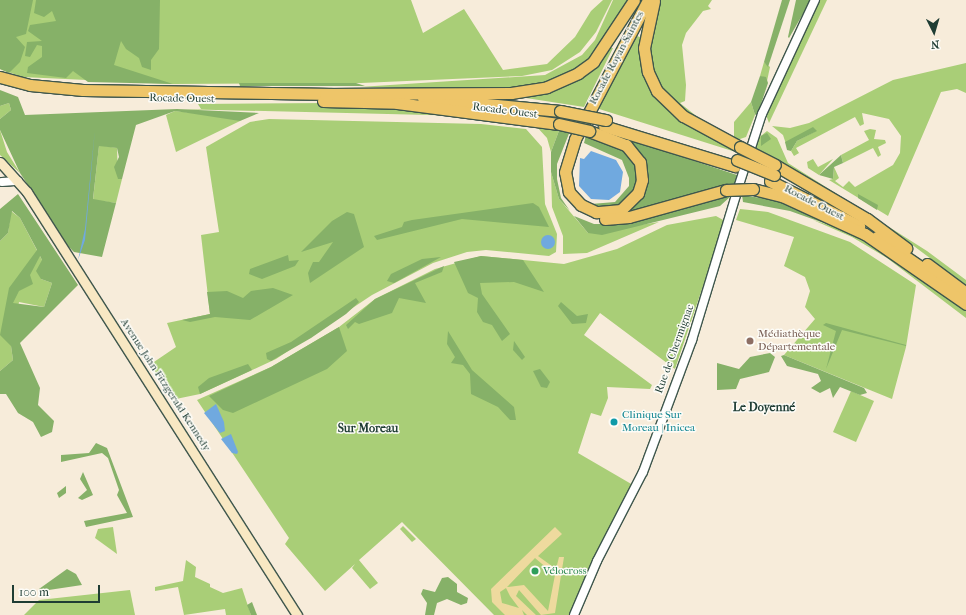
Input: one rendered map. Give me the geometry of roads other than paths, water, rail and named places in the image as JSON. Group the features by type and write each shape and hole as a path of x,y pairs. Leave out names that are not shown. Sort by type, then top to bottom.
{"main road":[{"path":"325,94 511,93 547,87 593,62 634,0"},
{"name":"Rocade Royan-Saintes","path":"642,0 572,132 561,163 562,189 568,200 591,217 614,219 731,192 753,189 782,196 865,234 966,303"},
{"name":"Rocade Royan-Saintes","path":"606,127 635,154 642,180 631,203 607,213 581,205 567,185 570,152 587,116 648,0"},
{"path":"654,0 644,48 648,72 657,91 682,116 745,149 773,174 873,222 966,293"},
{"name":"Rocade Ouest","path":"0,77 30,85 83,90 325,94 457,100 606,127 773,174 881,239 966,303"},
{"name":"Rocade Ouest","path":"0,84 25,92 87,97 398,103 560,118"},
{"path":"560,118 606,127"},
{"name":"Avenue John Fitzgerald Kennedy","path":"3,167 18,181 297,615"}],"street":[{"path":"739,185 745,149 815,0"},
{"path":"3,167 1,182 18,181"},
{"name":"Rue de Chermignac","path":"574,615 597,561 643,472 692,340 731,192"}],"water":[{"path":"95,129 85,240 78,260 85,229"},
{"path":"591,151 616,160 623,172 620,192 609,200 591,199 579,186 580,158 584,159"},
{"path":"545,235 551,235 555,239 555,245 551,249 545,249 541,245 541,239"},
{"path":"216,404 224,422 225,431 220,433 204,413"},
{"path":"231,434 238,452 237,454 232,453 221,439"}],"place":[{"name":"Médiathèque Départementale","path":"750,341"},
{"name":"Clinique Sur Moreau | Inicea","path":"614,422"},
{"name":"Vélocross","path":"535,571"}],"district":[{"name":"Le Doyenné","path":"764,408"},
{"name":"Sur Moreau","path":"368,429"}]}
